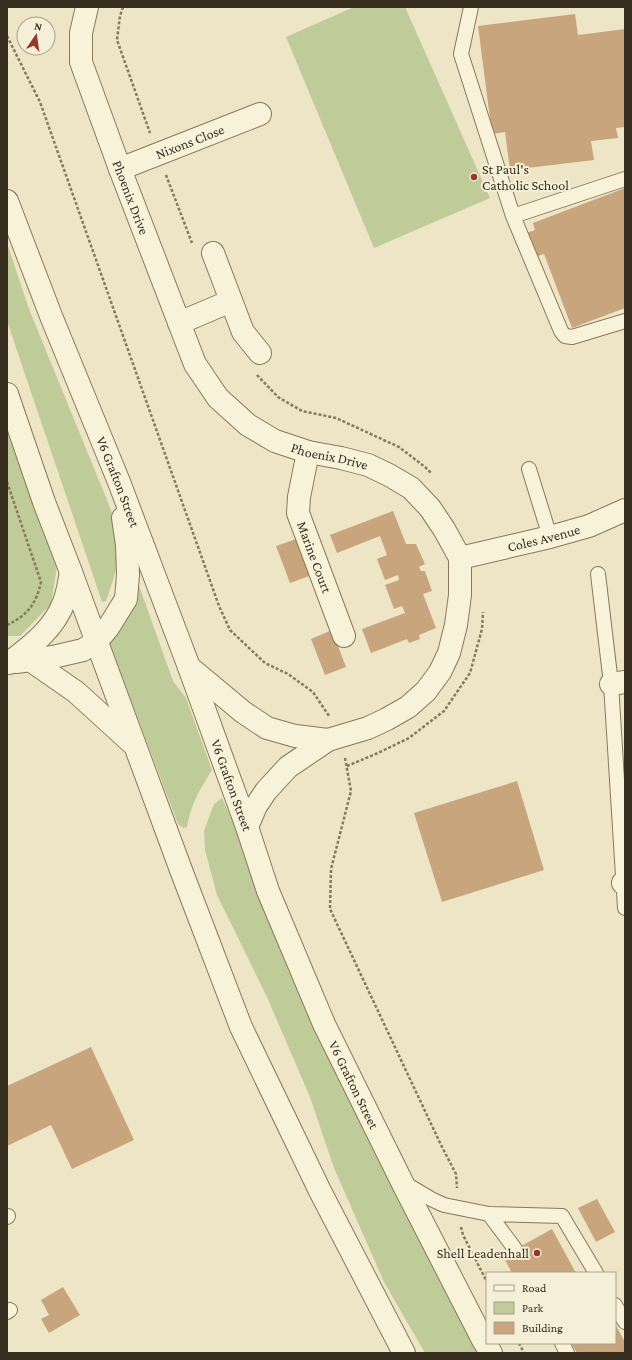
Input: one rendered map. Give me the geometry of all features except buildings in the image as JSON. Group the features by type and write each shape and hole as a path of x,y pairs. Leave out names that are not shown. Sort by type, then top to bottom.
{"street":[{"name":"Phoenix Drive","path":"86,7 81,33 81,62 195,364 218,398 248,424 275,440 308,452 368,465 411,488 430,508 444,529 460,558 460,595 456,625 449,653 440,672 426,691 408,707 387,719 368,728 333,738 288,768 266,791 256,806 247,827"},
{"name":"Nixons Close","path":"120,168 260,114"},
{"name":"V6 Grafton Street","path":"7,201 51,316 119,482 189,667 247,827 268,891 324,1024 402,1182 491,1353"},
{"path":"204,251 231,301 257,362"},
{"path":"179,323 231,301"},
{"path":"7,394 44,502 241,1027 320,1191 404,1353"},
{"name":"Marine Court","path":"308,452 299,497 298,513 344,636"},
{"path":"8,664 53,657 83,650 97,641 108,628 126,599 128,575 127,545 119,482"},
{"name":"Coles Avenue","path":"460,558 550,537 589,526 625,510"},
{"path":"8,664 37,640 52,625 64,604 71,572"},
{"path":"30,660 76,692 135,746"},
{"path":"189,667 243,712 268,728 295,736 333,738"}],"lane":[{"path":"471,7 461,54 513,216 561,331 565,336 572,337 625,321"},
{"path":"513,216 625,179"},
{"path":"529,469 550,537"},
{"path":"598,574 618,683 625,908"},
{"path":"402,1182 431,1199 458,1209 489,1214 562,1216 595,1272"},
{"path":"489,1214 515,1249"},
{"path":"616,1307 625,1322"},
{"path":"562,1344 567,1353"}],"path":[{"path":"123,7 120,16 117,40 157,154 204,251"},
{"path":"8,38 40,102 219,606 230,630 265,662 288,674 313,692 328,714 333,738 347,766 351,791 331,869 330,909 456,1174 458,1209 463,1235 486,1280"},
{"path":"257,362 278,397 302,411 336,418 399,447 425,466 434,476"},
{"path":"7,482 41,582 38,596 31,607 24,614 7,624"},
{"path":"347,766 409,738 444,711 470,673 482,629 483,605"},
{"path":"520,1344 524,1353"}],"green space":[{"path":"354,7 405,7 490,198 374,248 286,37"},
{"path":"7,243 29,309 118,529 118,562 106,601 102,602 7,321"},
{"path":"7,411 57,567 51,604 20,636 7,636"},
{"path":"136,577 173,681 186,698 212,770 196,797 187,827 183,828 178,824 109,642"},
{"path":"222,798 483,1353 425,1353 384,1282 334,1168 310,1097 267,997 217,895 205,850 204,831 214,804"}],"place":[{"name":"St Paul's Catholic School","path":"474,177"},
{"name":"Shell Leadenhall","path":"537,1253"}]}
